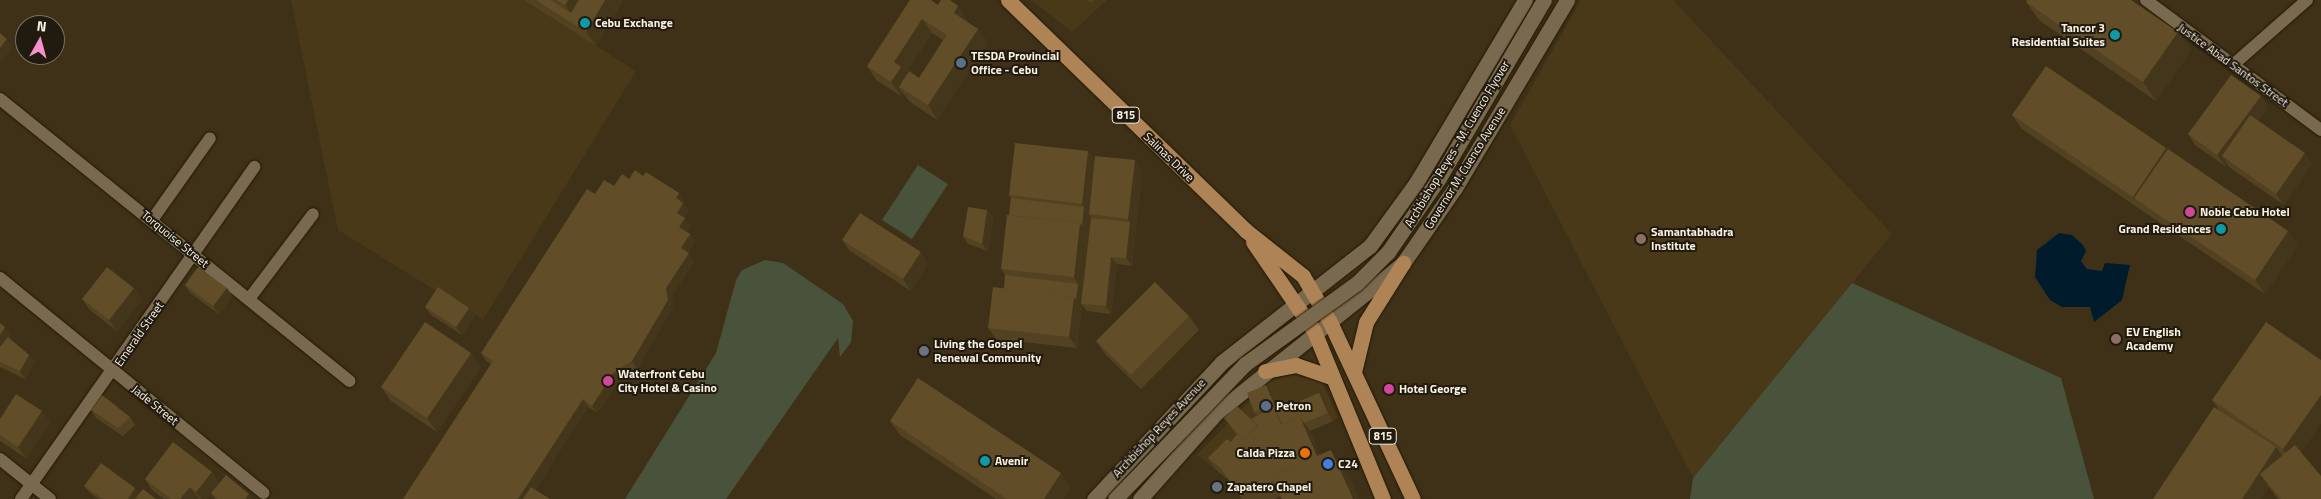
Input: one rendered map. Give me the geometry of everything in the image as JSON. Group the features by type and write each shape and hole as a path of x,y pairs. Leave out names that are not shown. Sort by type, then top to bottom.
{"main road":[{"name":"Salinas Drive","path":"1008,0 1245,230 1303,276 1312,289"},
{"path":"1295,303 1379,234 1416,183 1525,0"},
{"name":"Archbishop Reyes - M. Cuenco Flyover","path":"1115,499 1244,364 1357,283 1388,252 1425,201 1544,0"},
{"name":"Governor M. Cuenco Avenue","path":"1314,331 1330,322 1404,261 1456,188 1567,0"},
{"name":"Salinas Drive","path":"1245,230 1295,303"},
{"path":"1354,372 1366,322 1404,261 1384,256 1379,234"},
{"name":"815","path":"1312,289 1330,322 1413,499"},
{"name":"815","path":"1295,303 1314,331 1383,499"},
{"name":"Archbishop Reyes Avenue","path":"1094,499 1181,401 1229,357 1295,303"},
{"path":"1140,499 1216,413 1259,375 1314,331"},
{"path":"1229,357 1246,359 1259,375"},
{"path":"1259,375 1296,365 1333,378"}],"street":[{"name":"Justice Abad Santos Street","path":"2146,0 2321,130"},
{"path":"2234,64 2307,0"},
{"name":"Torquoise Street","path":"0,99 350,381"},
{"path":"152,220 210,138"},
{"name":"Emerald Street","path":"21,499 195,256 254,167"},
{"path":"249,299 313,214"},
{"name":"Jade Street","path":"0,278 264,494"},
{"path":"0,459 50,499"}],"shaded area":[{"path":"291,0 524,0 636,71 483,320 338,230"},
{"path":"1031,0 1107,0 1072,32"},
{"path":"1581,0 1673,0 1892,234 1693,478 1510,125"},
{"path":"1292,375 1322,382 1338,418 1290,439 1231,482 1197,455 1268,382"}],"green space":[{"path":"918,165 948,184 912,239 882,220"},
{"path":"765,260 783,263 843,304 853,321 851,342 840,357 838,338 726,499 625,499 716,353 736,280 742,270"},
{"path":"1852,283 2061,378 2094,499 1690,499 1693,478"}],"water":[{"path":"2059,233 2072,235 2083,245 2086,251 2081,261 2087,269 2102,271 2105,263 2130,265 2122,300 2094,322 2090,307 2062,307 2050,300 2035,277 2037,250"}],"building":[{"name":"Cebu Exchange","path":"536,0 550,0 571,13 579,0 605,0 586,32"},
{"path":"557,0 568,0 565,5"},
{"path":"910,0 931,0 938,5 941,0 950,0 958,6 954,13 978,29 928,105 899,87 909,71 919,78 947,35 922,19 894,62 901,67 891,82 867,66"},
{"name":"Tancor 3 Residential Suites","path":"2027,0 2131,0 2178,32 2143,82 2026,2"},
{"path":"0,33 7,39 0,48"},
{"path":"2046,66 2166,148 2133,197 2012,115"},
{"path":"2231,75 2261,96 2217,155 2188,134"},
{"path":"2250,115 2305,153 2276,194 2222,156"},
{"path":"1015,143 1088,151 1082,204 1009,195"},
{"name":"Grand Residences","path":"2168,149 2288,231 2255,280 2134,198"},
{"path":"1095,156 1135,160 1128,219 1089,214"},
{"name":"Waterfront Cebu City Hotel & Casino","path":"635,170 643,176 646,172 679,193 676,198 683,203 677,213 685,218 679,227 690,234 681,248 689,253 666,288 668,300 632,361 614,372 592,406 583,399 518,499 403,499 493,361 481,353 587,189 595,194 604,180 614,186 622,174 629,179"},
{"path":"1011,198 1084,207 1082,226 1080,223 1009,215"},
{"path":"968,207 987,210 982,244 963,236"},
{"path":"860,213 921,252 903,279 842,240"},
{"path":"1007,215 1080,223 1074,277 1001,269"},
{"path":"1091,218 1130,222 1126,258 1111,257 1106,306 1081,304"},
{"path":"107,267 134,288 109,320 82,299"},
{"path":"198,267 227,288 213,306 185,285"},
{"path":"1005,275 1078,284 1076,300 1074,297 1004,289"},
{"path":"1155,282 1189,316 1131,375 1096,341"},
{"path":"438,287 469,308 456,327 425,307"},
{"path":"993,287 1074,297 1069,337 988,328"},
{"path":"425,322 471,353 427,418 381,387"},
{"path":"2266,322 2321,360 2321,395 2283,449 2212,400"},
{"path":"0,323 5,327 0,335"},
{"path":"8,337 29,355 20,371 0,362 0,347"},
{"name":"Avenir","path":"918,378 1061,473 1044,499 1007,499 890,421"},
{"path":"1266,385 1274,404 1254,412 1247,393"},
{"path":"1319,393 1328,413 1304,423 1300,417 1282,424 1276,411"},
{"path":"16,394 42,411 18,447 0,435 0,419"},
{"path":"102,395 130,417 118,428 91,410"},
{"path":"1237,406 1257,425 1243,440 1224,418"},
{"path":"1274,407 1281,425 1221,468 1223,470 1208,458 1227,439 1231,442 1237,434 1243,440 1258,425 1251,419"},
{"path":"2214,407 2276,447 2242,499 2153,499"},
{"path":"1300,417 1317,456 1271,476 1274,481 1240,496 1221,468 1280,425"},
{"path":"173,442 212,472 196,492 190,487 180,499 171,499 145,479"},
{"path":"2295,445 2321,476 2321,499 2281,499 2260,474"},
{"path":"1331,450 1353,499 1282,499 1271,476"},
{"path":"101,463 135,488 128,499 103,499 84,486"},
{"path":"226,475 249,494 245,499 218,499 211,493"},
{"path":"531,487 550,499 523,499"},
{"path":"143,489 156,499 135,499"}],"place":[{"name":"Cebu Exchange","path":"585,23"},
{"name":"Tancor 3 Residential Suites","path":"2115,35"},
{"name":"TESDA Provincial Office - Cebu","path":"961,63"},
{"name":"Noble Cebu Hotel","path":"2190,212"},
{"name":"Grand Residences","path":"2221,229"},
{"name":"Samantabhadra Institute","path":"1641,239"},
{"name":"EV English Academy","path":"2116,339"},
{"name":"Living the Gospel Renewal Community","path":"924,351"},
{"name":"Waterfront Cebu City Hotel & Casino","path":"608,381"},
{"name":"Hotel George","path":"1389,389"},
{"name":"Petron","path":"1266,406"},
{"name":"Calda Pizza","path":"1305,453"},
{"name":"Avenir","path":"985,461"},
{"name":"C24","path":"1328,464"},
{"name":"Zapatero Chapel","path":"1217,487"}]}
